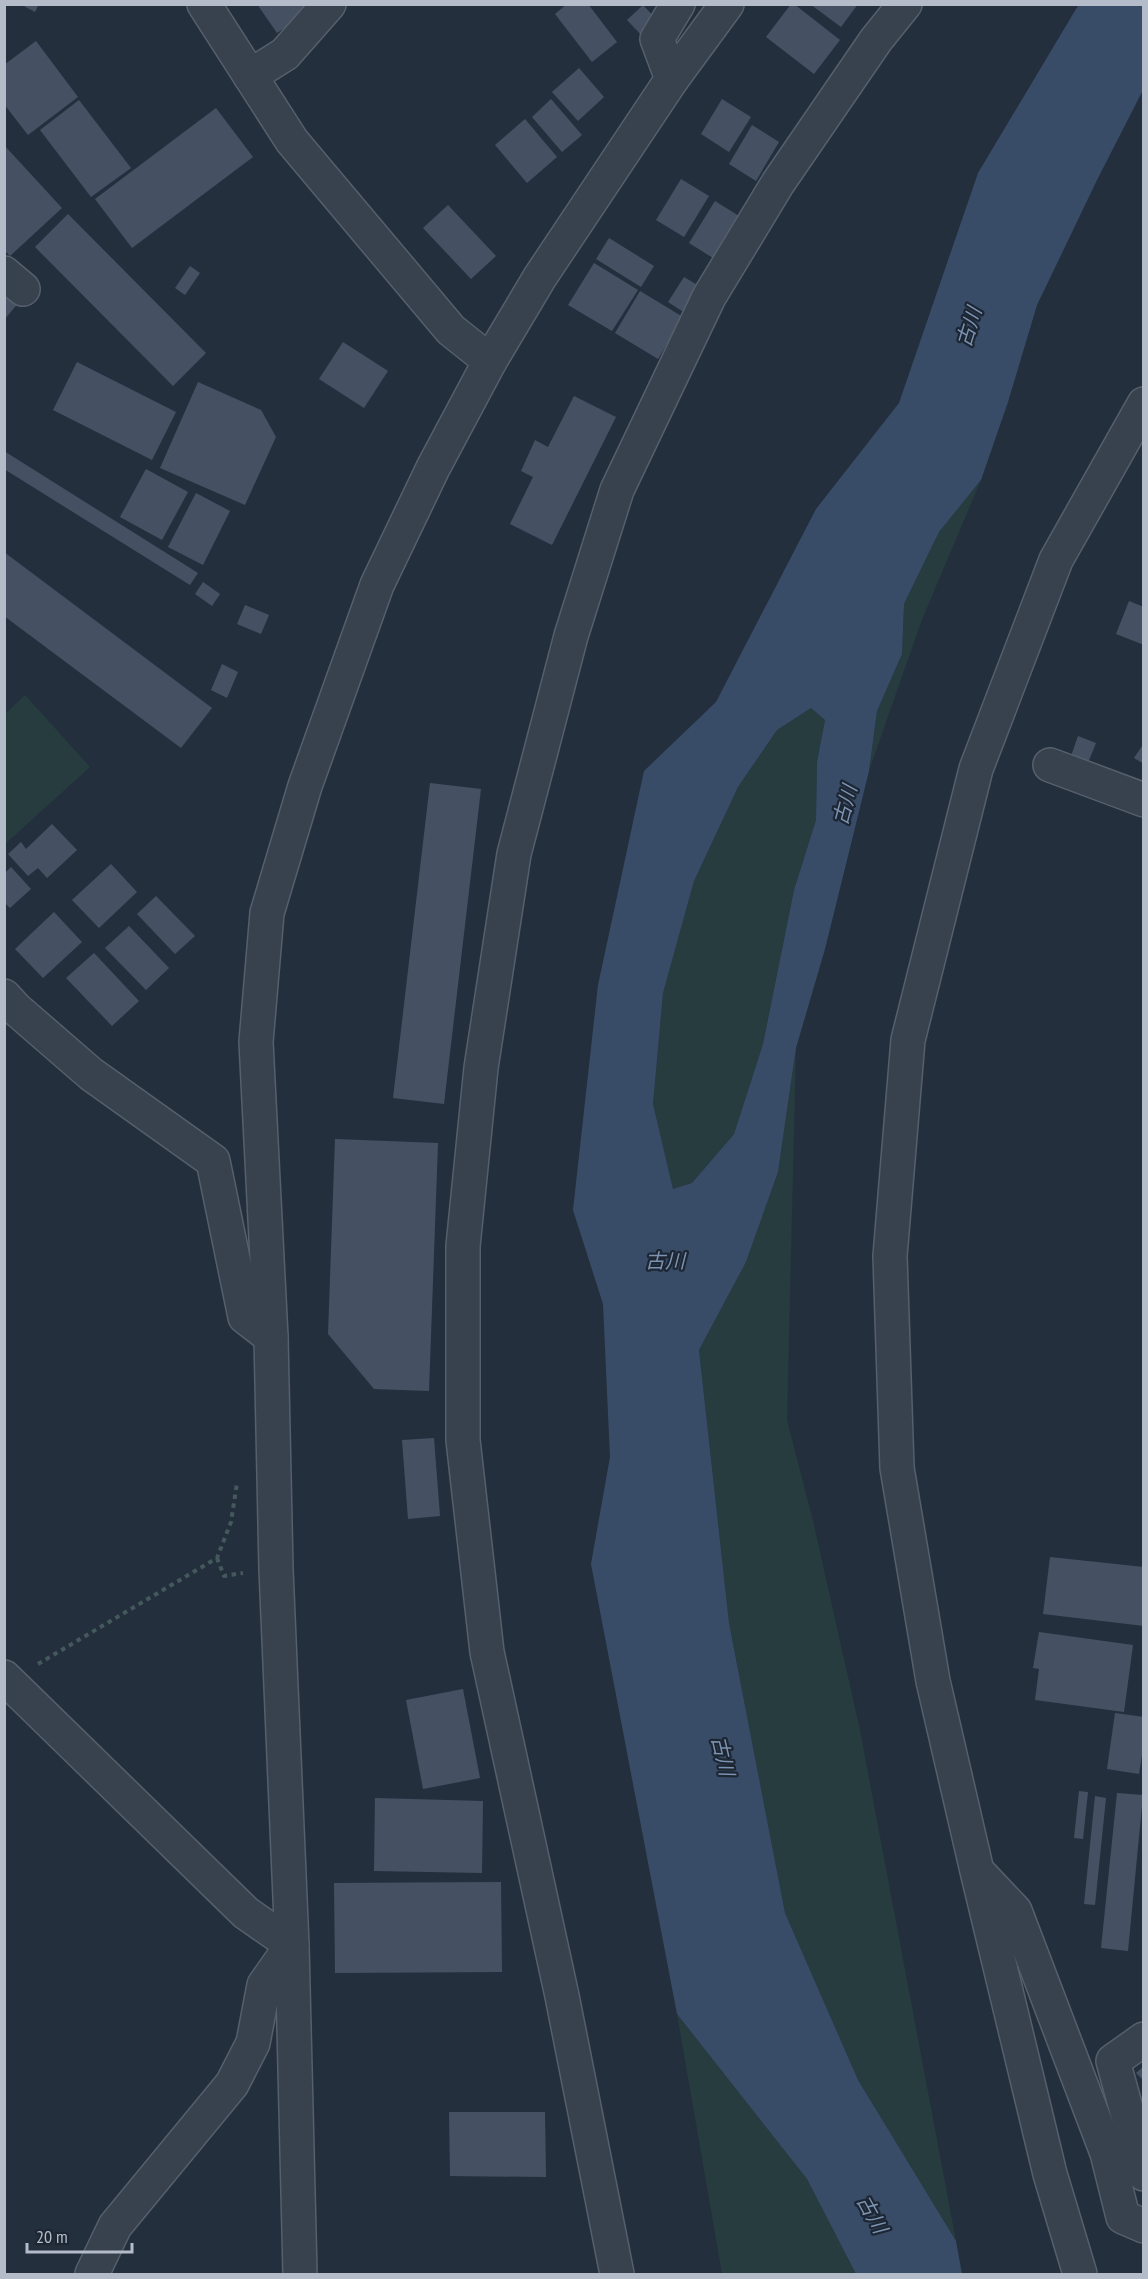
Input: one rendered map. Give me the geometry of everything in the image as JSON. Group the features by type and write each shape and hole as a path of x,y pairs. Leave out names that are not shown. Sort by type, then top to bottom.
{"street":[{"path":"204,4 292,141 451,330 490,362"},
{"path":"250,76 285,54 329,4"},
{"path":"672,79 657,39 678,4"},
{"path":"300,2274 292,1945 276,1569 271,1337 256,1042 267,913 305,786 377,585 433,468 490,362 540,277 672,79 727,4"},
{"path":"617,2274 562,1996 487,1652 463,1440 463,1245 481,1068 514,855 571,636 618,490 709,297 778,183 876,40 905,4"},
{"path":"1080,2274 1050,2174 933,1681 897,1468 890,1256 908,1040 976,769 1056,560 1143,404"},
{"path":"1050,765 1143,800"},
{"path":"4,996 16,1010 91,1074 213,1161 245,1317 271,1337"},
{"path":"6,1681 246,1913 292,1945"},
{"path":"977,1870 1015,1911 1107,2153 1123,2217 1143,2226"},
{"path":"92,2274 115,2226 232,2084 253,2043 264,1985 292,1945"},
{"path":"1143,2039 1113,2061 1143,2174"}],"path":[{"path":"6,1681 217,1558 224,1576"}],"green space":[{"path":"981,480 921,622 869,771 877,711 902,654 904,604 939,532"},
{"path":"25,695 90,767 5,844 5,714"},
{"path":"811,708 825,720 817,762 816,820 794,890 763,1044 734,1134 692,1183 673,1189 653,1104 663,993 694,881 738,787 777,730"},
{"path":"796,1048 787,1420 813,1521 860,1730 956,2241 858,2080 785,1913 729,1623 699,1350 746,1262 778,1172"},
{"path":"677,2014 807,2179 856,2274 722,2274"}],"water":[{"name":"古川","path":"1079,4 1143,5 1143,90 1037,305 1008,402 981,480 939,532 904,604 902,654 877,711 869,771 825,949 796,1048 778,1172 746,1262 699,1350 729,1623 785,1913 858,2080 956,2241 962,2274 856,2274 807,2179 677,2014 591,1564 610,1457 603,1304 573,1210 598,985 644,771 716,702 816,509 899,403 978,173","holes":["811,708 825,720 817,762 816,820 794,890 763,1044 734,1134 692,1183 673,1189 653,1104 663,993 694,881 738,787 777,730"]}],"building":[{"path":"20,4 39,4 35,12"},
{"path":"257,4 306,4 310,11 277,33"},
{"path":"567,4 588,4 617,42 592,62 555,14"},
{"path":"791,4 840,40 814,74 766,37"},
{"path":"810,4 858,4 841,27"},
{"path":"643,5 659,22 643,37 627,20"},
{"path":"36,41 78,97 28,135 4,104 4,65"},
{"path":"579,68 604,97 578,121 552,92"},
{"path":"551,99 582,135 562,152 532,117"},
{"path":"722,99 751,117 729,152 701,134"},
{"path":"79,100 131,168 91,197 40,130"},
{"path":"216,108 253,157 132,248 95,199"},
{"path":"525,119 557,157 527,183 495,145"},
{"path":"752,125 779,142 756,181 729,164"},
{"path":"4,145 62,208 10,256 4,250"},
{"path":"681,179 709,196 684,237 656,220"},
{"path":"715,201 739,216 713,258 689,243"},
{"path":"448,205 496,256 471,279 423,228"},
{"path":"68,214 206,353 173,386 35,247"},
{"path":"609,238 654,266 641,287 596,259"},
{"path":"594,263 638,290 612,331 568,305"},
{"path":"190,266 200,273 185,295 175,288"},
{"path":"684,277 701,287 685,313 668,302"},
{"path":"4,288 20,301 4,320"},
{"path":"640,291 683,317 658,359 615,333"},
{"path":"343,342 388,371 364,408 319,379"},
{"path":"77,362 176,412 152,460 53,410"},
{"path":"198,382 261,410 276,437 245,505 160,468"},
{"path":"574,396 616,417 552,545 510,524 533,477 521,471 535,440 548,447"},
{"path":"4,451 198,573 190,585 4,469"},
{"path":"146,469 188,492 162,540 120,517"},
{"path":"196,493 230,511 203,565 168,547"},
{"path":"4,552 212,708 181,748 4,616"},
{"path":"203,582 220,594 212,606 195,594"},
{"path":"1129,601 1144,607 1144,645 1116,634"},
{"path":"245,605 269,615 261,634 237,624"},
{"path":"222,664 238,672 227,698 211,690"},
{"path":"1078,736 1096,743 1088,763 1071,756"},
{"path":"1144,743 1144,764 1134,758"},
{"path":"430,783 481,789 444,1104 393,1098"},
{"path":"52,824 77,850 47,878 38,868 28,876 8,854 21,842 26,849"},
{"path":"111,864 137,892 99,928 72,900"},
{"path":"11,867 31,889 10,908 4,902 4,874"},
{"path":"156,896 195,936 175,954 137,914"},
{"path":"54,912 82,942 43,978 15,949"},
{"path":"129,926 169,968 146,990 105,948"},
{"path":"94,953 139,1001 112,1026 66,978"},
{"path":"335,1139 438,1143 429,1391 374,1389 328,1334"},
{"path":"434,1438 440,1516 408,1519 402,1440"},
{"path":"1050,1557 1144,1567 1144,1626 1043,1614"},
{"path":"1039,1632 1133,1645 1124,1712 1035,1700 1039,1669 1033,1668"},
{"path":"463,1689 480,1778 423,1789 406,1700"},
{"path":"1115,1713 1144,1717 1144,1742 1139,1774 1107,1769"},
{"path":"1079,1791 1088,1792 1083,1839 1074,1838"},
{"path":"1117,1793 1143,1795 1128,1951 1101,1948"},
{"path":"1095,1796 1106,1798 1095,1905 1084,1904"},
{"path":"375,1798 483,1801 482,1873 374,1871"},
{"path":"501,1882 502,1972 335,1973 334,1883"},
{"path":"1144,2066 1144,2081 1136,2073"},
{"path":"449,2112 545,2112 546,2177 450,2176"}]}
